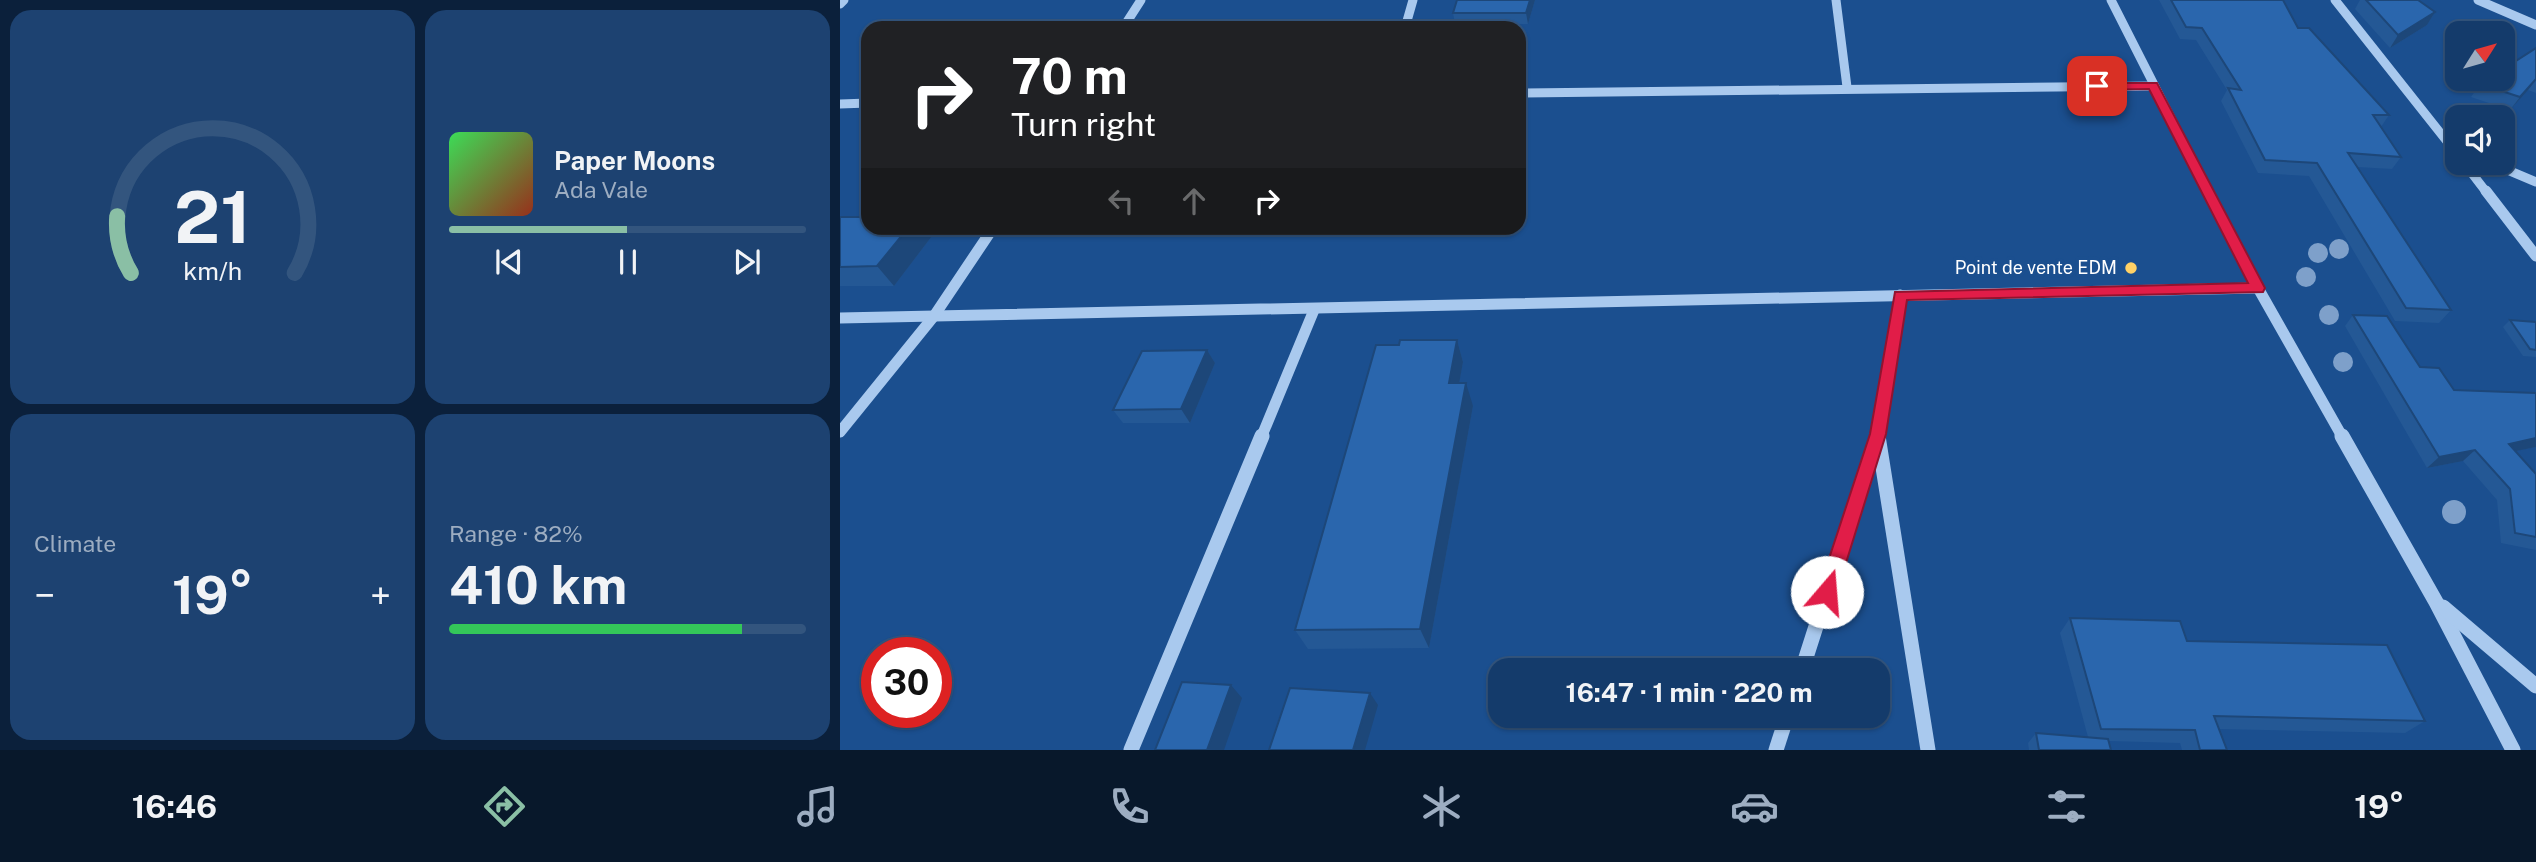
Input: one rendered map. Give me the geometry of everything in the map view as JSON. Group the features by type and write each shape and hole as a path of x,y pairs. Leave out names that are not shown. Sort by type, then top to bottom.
{"street":[{"path":"840,4 844,0"},
{"path":"1128,21 1141,0"},
{"path":"1407,21 1413,0"},
{"path":"1836,0 1847,88"},
{"path":"2111,0 2258,288 2436,602 2513,750"},
{"path":"2335,0 2445,137"},
{"path":"2478,0 2536,25"},
{"path":"1526,93 2153,86"},
{"path":"840,104 861,103"},
{"path":"2515,173 2536,182"},
{"path":"2473,175 2536,256"},
{"path":"840,432 933,316 988,235"},
{"path":"840,318 2258,288"},
{"path":"1806,658 1878,434 1900,295"},
{"path":"1131,750 1314,310"},
{"path":"1878,434 1928,750"},
{"path":"2436,602 2536,686"},
{"path":"1776,750 1783,728"}],"building":[{"path":"1457,0 1530,0 1526,13 1453,13"},
{"path":"2171,0 2283,0 2298,28 2309,28 2389,115 2373,115 2401,157 2348,153 2451,310 2406,308 2317,163 2265,160 2228,88 2241,90 2202,28 2186,27"},
{"path":"2366,0 2418,0 2435,12 2398,35"},
{"path":"2536,48 2536,79 2520,97 2502,91 2515,91 2515,62"},
{"path":"840,217 861,217 861,235 902,235 877,266 840,267"},
{"path":"2353,315 2387,316 2420,367 2439,368 2454,390 2536,393 2536,438 2509,444 2536,474 2536,537 2515,533 2510,489 2475,450 2439,457"},
{"path":"2510,320 2536,322 2536,350 2530,349"},
{"path":"1400,340 1457,340 1449,383 1466,383 1420,629 1295,630 1376,345 1399,345"},
{"path":"1207,350 1181,409 1113,410 1142,351"},
{"path":"2070,618 2180,621 2187,641 2387,645 2425,721 2214,716 2227,750 2200,750 2195,730 2101,729"},
{"path":"1182,682 1231,685 1207,750 1155,750"},
{"path":"1290,688 1370,693 1353,750 1269,750"},
{"path":"2036,733 2108,739 2111,750 2039,750"}],"place":[{"name":"Point de vente EDM","path":"2131,268"}],"route":[{"path":"1827,592 1878,434 1900,295 2258,288 2153,86 2097,86"}]}
